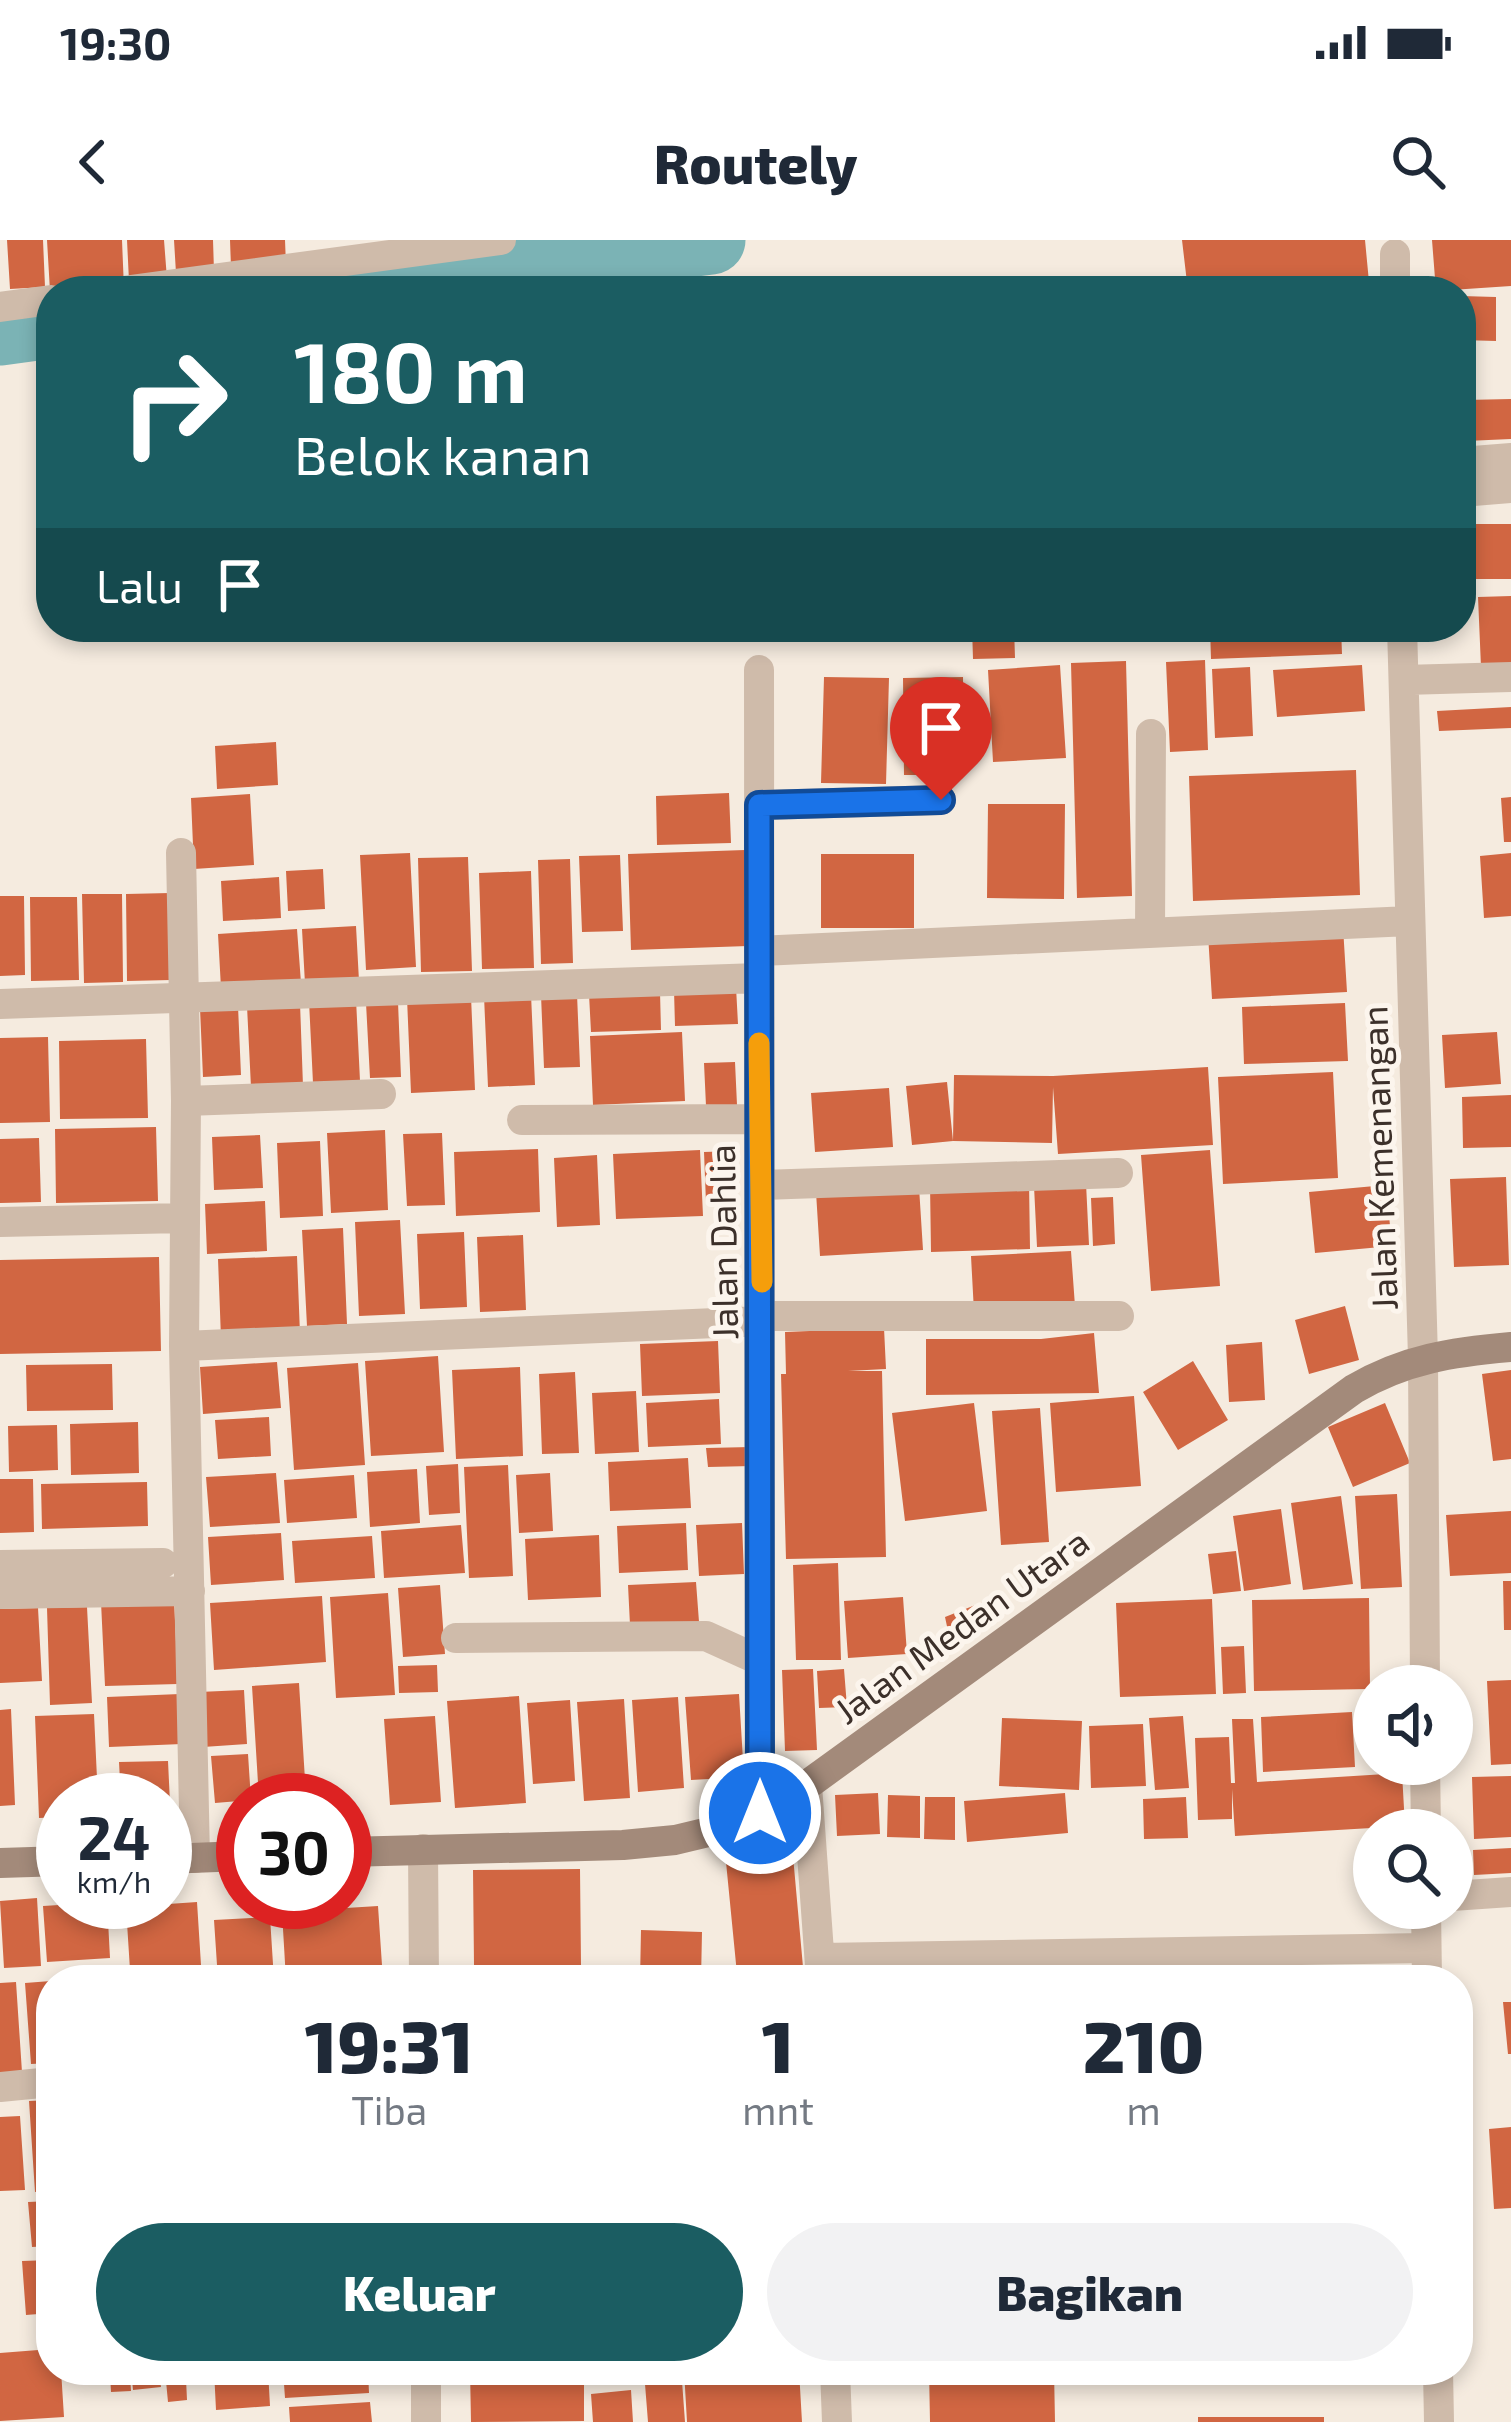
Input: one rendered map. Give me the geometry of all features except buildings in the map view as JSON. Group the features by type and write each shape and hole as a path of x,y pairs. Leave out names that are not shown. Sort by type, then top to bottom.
{"street":[{"path":"234,276 502,240"},
{"path":"1395,254 1395,276"},
{"path":"0,307 36,302"},
{"path":"1476,461 1511,458"},
{"path":"1476,491 1511,488"},
{"name":"Jalan Kemenangan","path":"1403,642 1423,1358 1425,1665"},
{"name":"Jalan Dahlia","path":"759,670 760,1813"},
{"path":"1404,680 1511,677"},
{"path":"1150,933 1151,734"},
{"path":"759,805 941,800"},
{"path":"181,853 190,1592 183,1773"},
{"path":"0,1004 759,965 1150,933 1409,921"},
{"path":"186,1101 382,1094"},
{"path":"521,1120 759,1119"},
{"path":"760,1186 1118,1173"},
{"path":"0,1222 183,1218"},
{"path":"184,1346 762,1318 1119,1316"},
{"name":"Jalan Medan Utara","path":"372,1851 675,1840 760,1813 807,1785 1354,1389 1423,1358 1511,1347"},
{"path":"0,1565 163,1562"},
{"path":"0,1594 190,1592"},
{"path":"456,1638 706,1636 759,1660"},
{"path":"807,1785 821,1965"},
{"path":"423,1849 424,1965"},
{"path":"0,1862 36,1861"},
{"path":"1473,1895 1511,1892"},
{"path":"1425,1929 1426,1965"},
{"path":"936,1965 1425,1948"},
{"path":"0,2086 36,2083"},
{"path":"426,2385 426,2422"},
{"path":"836,2385 837,2422"},
{"path":"1438,2385 1438,2422"}],"waterway":[{"path":"426,276 711,240"},
{"path":"0,331 36,326"}],"slow traffic":[{"path":"759,1043 762,1282"}],"route":[{"path":"760,1813 759,805 941,800"}]}
